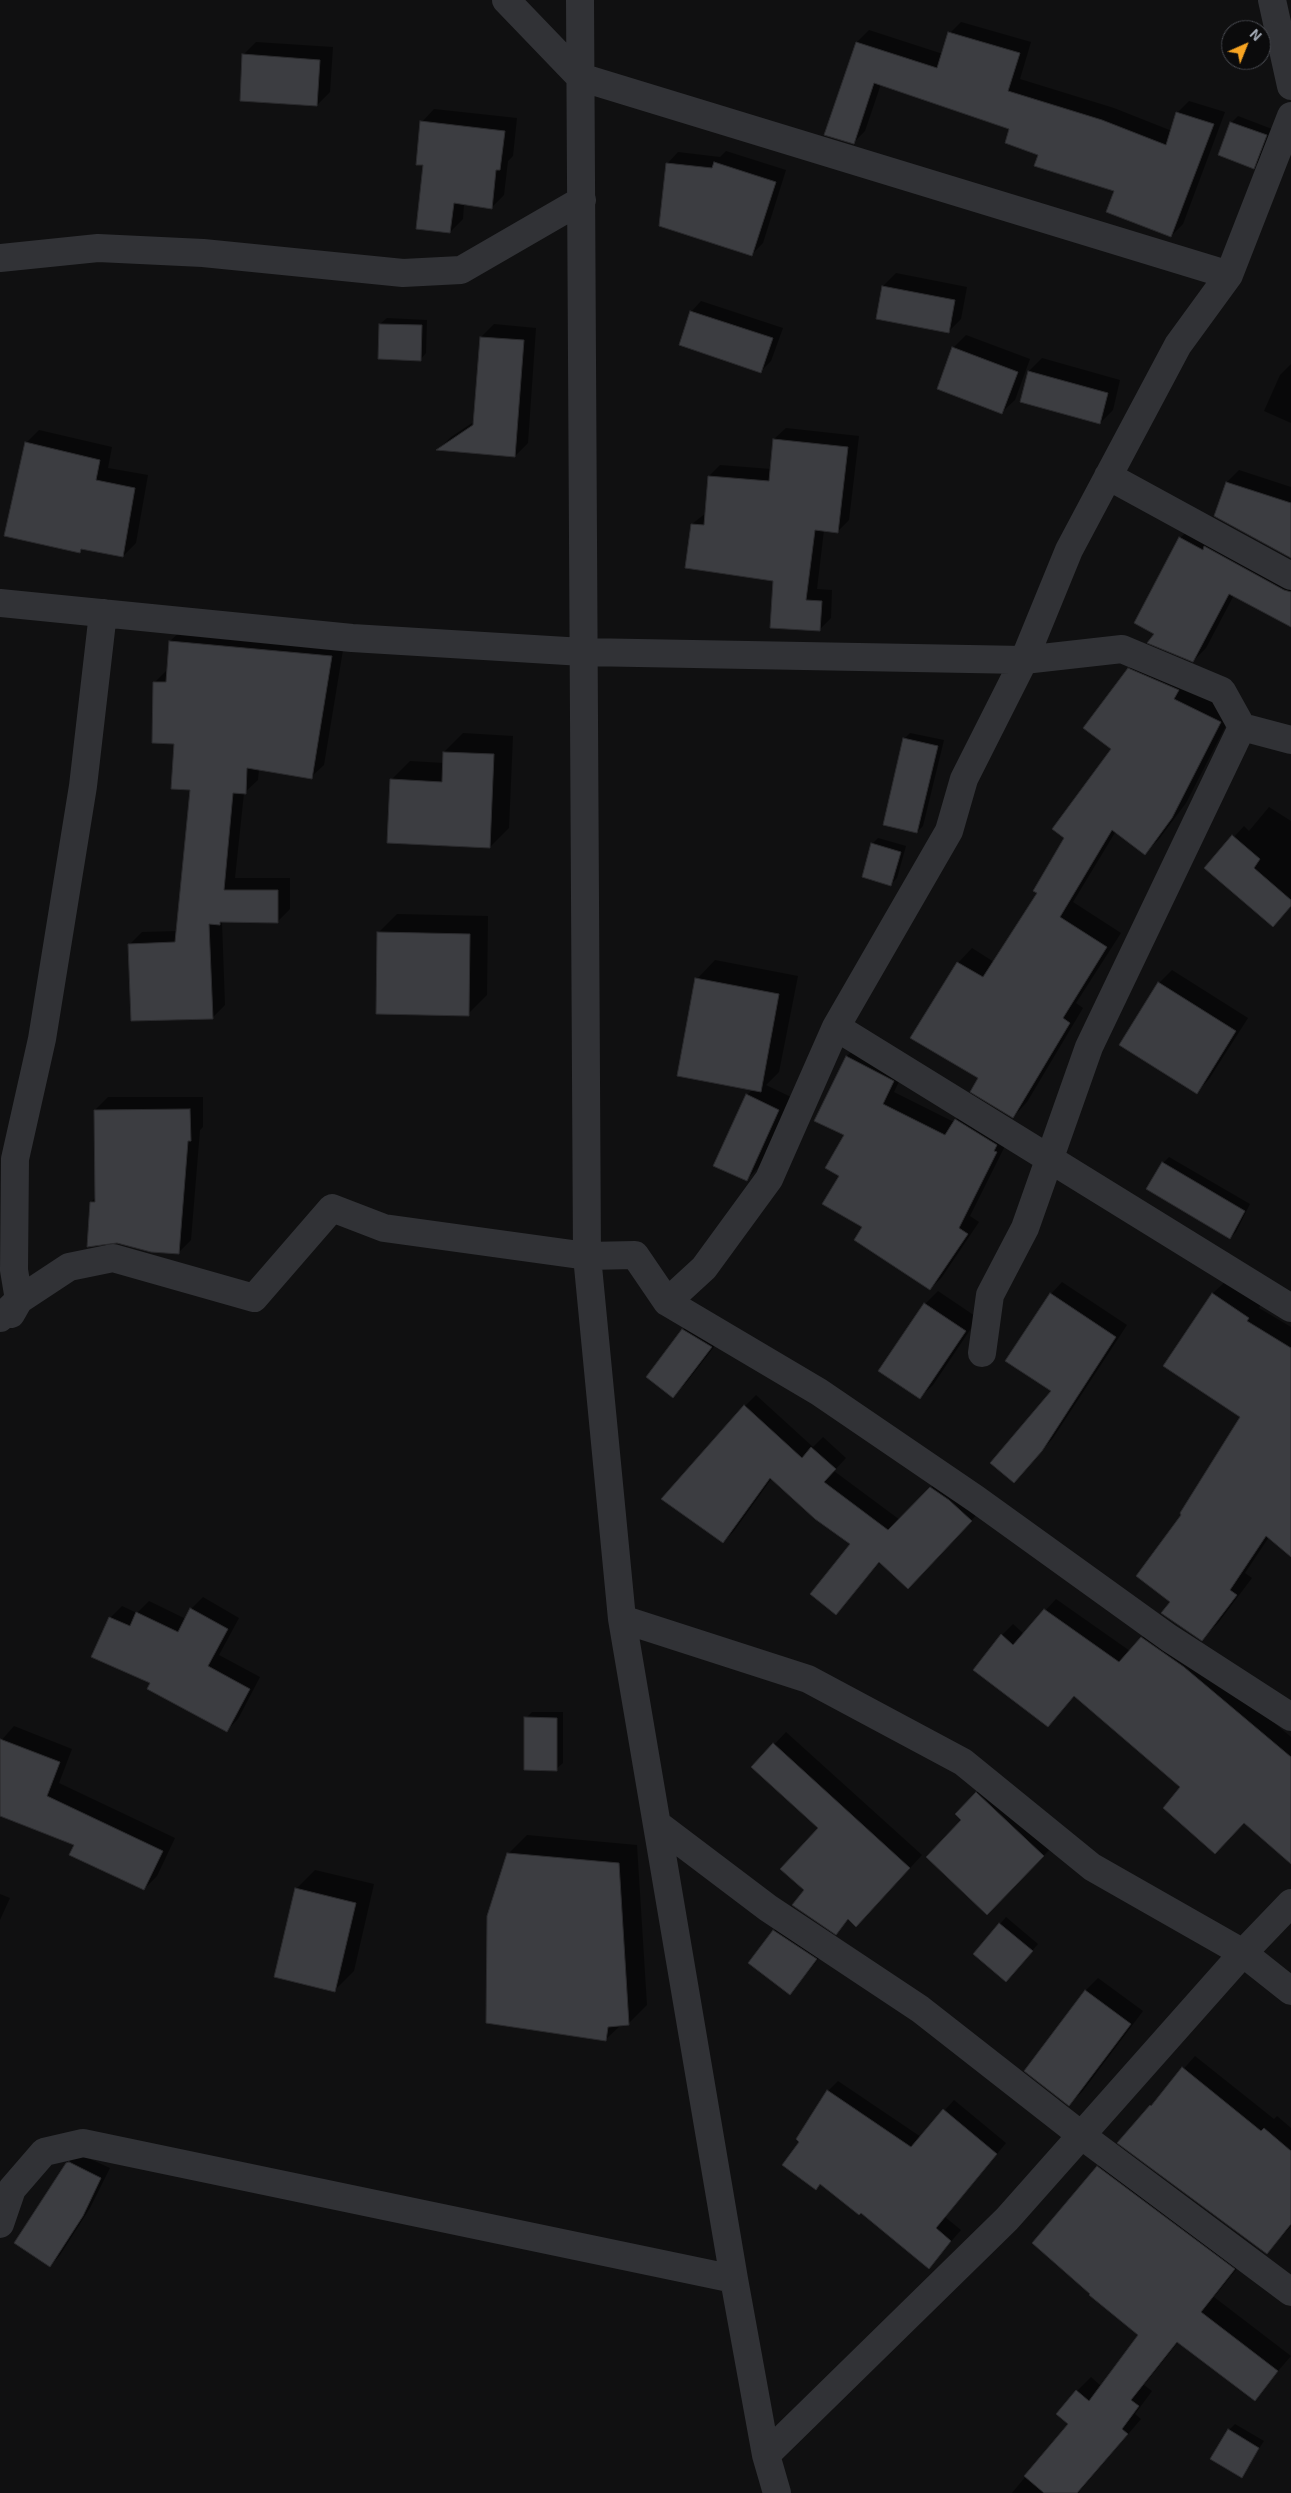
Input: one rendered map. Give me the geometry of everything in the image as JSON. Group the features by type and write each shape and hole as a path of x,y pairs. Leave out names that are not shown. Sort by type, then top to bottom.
{"street":[{"path":"506,0 580,77 1228,275"},
{"path":"580,0 587,1256 622,1619 734,2278 766,2455 777,2493"},
{"path":"1272,0 1291,86"},
{"path":"667,1302 704,1268 769,1179 836,1027 949,832 964,780 1024,660 1069,550 1178,345 1228,275 1291,116"},
{"path":"0,258 98,248 203,253 403,273 460,270 582,200"},
{"path":"1108,476 1291,576"},
{"path":"0,603 352,638 583,652 1024,660 1122,650 1222,691 1242,727 1291,740"},
{"path":"0,1335 9,1309 14,1270 15,1159 42,1039 83,786 102,613"},
{"path":"982,1353 990,1295 1025,1228 1090,1047 1242,727"},
{"path":"836,1027 1291,1308"},
{"path":"9,1309 69,1267 113,1258 254,1298 332,1208 384,1228 587,1256 634,1255 667,1302 820,1392 976,1500 1169,1638 1291,1718"},
{"path":"622,1619 808,1680 963,1762 1092,1867 1243,1953 1291,1992"},
{"path":"657,1824 768,1908 920,2009 1081,2135 1291,2292"},
{"path":"766,2455 1007,2219 1243,1953 1291,1903"},
{"path":"0,2224 12,2189 44,2152 83,2143 734,2278"}],"building":[{"path":"948,32 1020,53 1008,91 1102,120 1166,145 1176,112 1214,124 1171,237 1106,212 1114,191 1034,166 1038,155 1005,143 1009,129 874,83 854,144 824,135 856,42 937,68"},
{"path":"242,54 320,60 317,106 240,101"},
{"path":"420,121 505,131 500,170 496,170 492,209 454,203 450,233 416,229 423,165 416,165"},
{"path":"1230,122 1267,135 1254,169 1218,155"},
{"path":"714,162 776,182 752,256 659,226 666,163 712,168"},
{"path":"882,286 955,300 949,333 876,319"},
{"path":"690,311 773,338 761,373 679,345"},
{"path":"379,324 422,325 421,361 378,359"},
{"path":"480,337 524,340 515,457 436,450 473,425"},
{"path":"952,347 1018,372 1002,414 937,389"},
{"path":"1028,371 1108,393 1100,424 1020,402"},
{"path":"773,439 848,447 838,533 815,530 806,600 822,601 820,631 770,628 773,581 685,568 691,524 704,525 708,476 769,481"},
{"path":"25,442 100,460 96,480 135,488 123,557 81,549 80,553 4,536"},
{"path":"1226,482 1291,503 1291,558 1214,516"},
{"path":"1179,537 1203,550 1204,546 1284,590 1291,592 1291,627 1229,594 1193,662 1147,643 1154,634 1134,623"},
{"path":"169,641 332,656 312,779 247,768 246,794 233,793 224,890 278,890 278,923 220,922 220,925 209,924 213,1019 131,1021 128,944 175,942 190,790 171,789 174,744 152,743 153,682 166,682"},
{"path":"1128,668 1179,690 1174,699 1221,722 1172,818 1145,855 1112,830 1060,917 1107,947 1063,1018 1070,1023 1013,1118 970,1092 978,1078 910,1038 957,962 983,977 1037,893 1033,891 1064,838 1052,829 1111,749 1083,728"},
{"path":"903,738 938,746 917,833 883,825"},
{"path":"443,752 494,754 490,848 387,843 390,779 442,782"},
{"path":"1232,835 1260,859 1254,868 1291,900 1291,906 1273,927 1204,868"},
{"path":"871,843 901,852 891,886 862,877"},
{"path":"377,932 470,934 469,1016 376,1014"},
{"path":"695,978 779,994 761,1092 677,1076"},
{"path":"1158,982 1236,1031 1197,1094 1119,1045"},
{"path":"846,1056 894,1081 883,1104 945,1135 955,1119 997,1145 994,1151 997,1152 959,1228 968,1234 930,1290 854,1240 862,1227 822,1204 839,1176 825,1168 844,1135 814,1121"},
{"path":"746,1094 779,1110 747,1181 713,1166"},
{"path":"190,1109 191,1141 188,1141 179,1254 151,1252 117,1243 87,1247 90,1202 95,1202 94,1110"},
{"path":"1162,1162 1245,1211 1230,1239 1146,1189"},
{"path":"1050,1293 1116,1337 1042,1451 1014,1483 990,1463 1051,1391 1005,1361"},
{"path":"1212,1293 1249,1318 1247,1321 1291,1348 1291,1557 1266,1536 1230,1590 1237,1595 1202,1641 1161,1613 1170,1602 1136,1576 1181,1515 1180,1513 1240,1417 1163,1366"},
{"path":"924,1303 966,1331 920,1399 878,1371"},
{"path":"682,1329 712,1347 673,1398 646,1377"},
{"path":"744,1405 802,1458 811,1447 836,1469 824,1482 888,1530 930,1487 949,1500 972,1521 908,1589 879,1562 836,1615 810,1594 850,1544 815,1519 770,1478 723,1543 661,1499"},
{"path":"190,1608 228,1629 208,1666 250,1689 227,1732 147,1689 150,1683 91,1657 109,1617 130,1626 136,1612 178,1632"},
{"path":"1044,1609 1119,1662 1141,1637 1184,1667 1291,1757 1291,1864 1244,1823 1215,1854 1163,1808 1180,1787 1074,1696 1048,1727 973,1670 1001,1634 1013,1645"},
{"path":"524,1717 557,1718 557,1771 524,1770"},
{"path":"0,1739 60,1762 47,1796 163,1851 144,1890 69,1855 74,1845 0,1816"},
{"path":"773,1743 910,1868 856,1927 848,1919 836,1935 792,1905 804,1890 780,1869 818,1828 751,1767"},
{"path":"976,1792 1044,1856 987,1915 926,1857 961,1820 955,1814"},
{"path":"507,1853 619,1863 629,2025 608,2027 606,2041 486,2023 487,1916"},
{"path":"295,1888 356,1903 335,1992 274,1977"},
{"path":"999,1923 1033,1951 1006,1982 973,1954"},
{"path":"773,1930 817,1959 790,1995 748,1963"},
{"path":"1085,1990 1131,2024 1069,2106 1024,2071"},
{"path":"1182,2067 1261,2131 1264,2128 1291,2151 1291,2224 1267,2254 1117,2143 1151,2106"},
{"path":"827,2090 911,2147 943,2109 997,2154 936,2228 951,2241 929,2269 861,2213 859,2215 820,2184 816,2190 782,2165 799,2142 796,2139"},
{"path":"69,2162 101,2178 83,2216 50,2267 14,2243 66,2163"},
{"path":"1097,2166 1235,2269 1201,2312 1278,2371 1255,2401 1177,2342 1131,2400 1139,2406 1122,2429 1128,2434 1077,2493 1044,2493 1024,2476 1068,2424 1056,2414 1076,2390 1089,2401 1138,2335 1089,2295 1032,2243"},
{"path":"1228,2429 1259,2448 1242,2478 1210,2459"}]}
